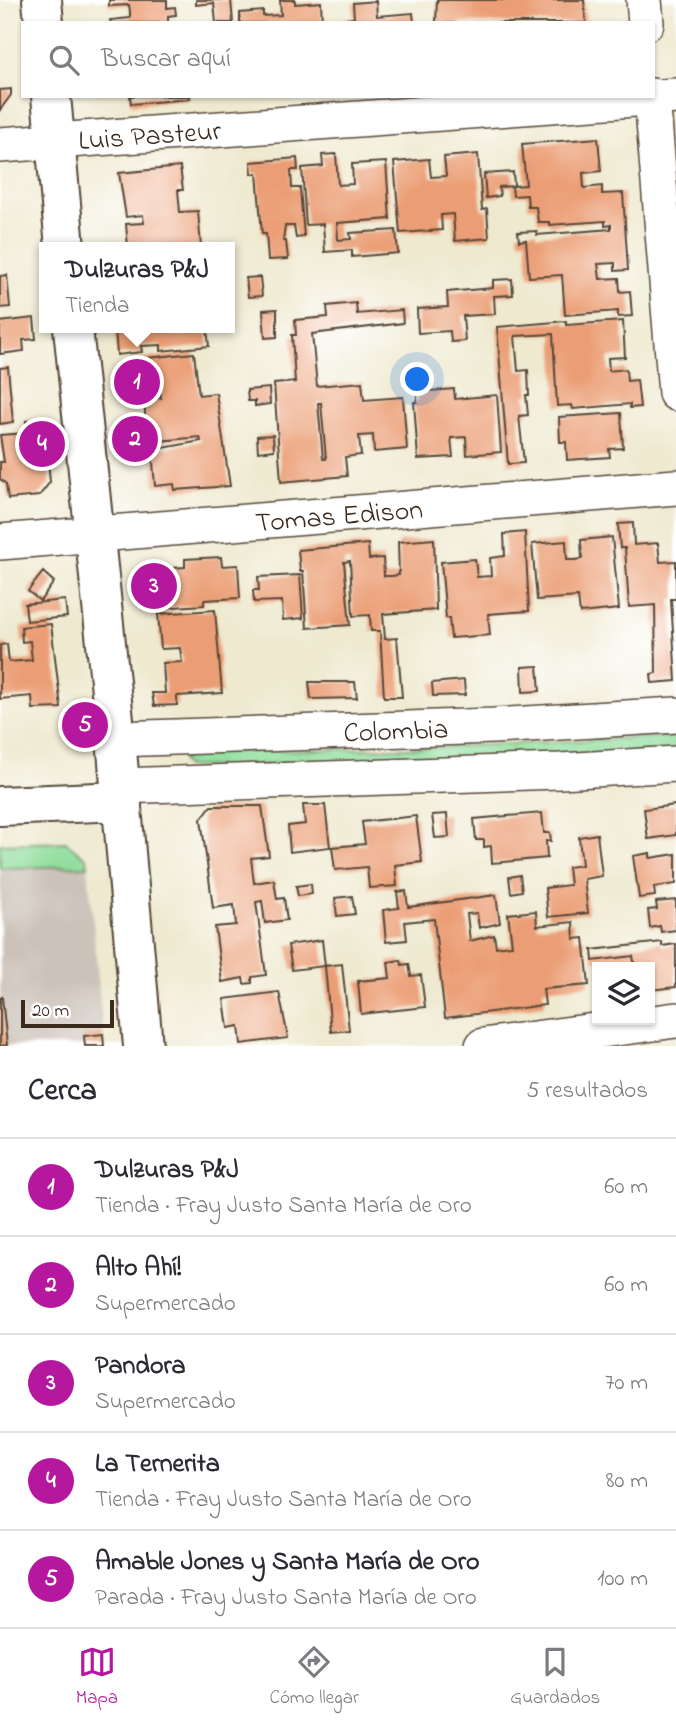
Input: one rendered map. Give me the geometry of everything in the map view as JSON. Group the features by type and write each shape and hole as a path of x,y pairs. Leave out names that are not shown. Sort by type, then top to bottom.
{"main road":[{"path":"42,0 44,21"},
{"path":"51,98 65,242"},
{"path":"74,333 116,739 143,1046"},
{"path":"0,806 121,794"}],"street":[{"path":"645,0 646,21"},
{"path":"660,96 676,393"},
{"name":"Luis Pasteur","path":"0,145 633,98"},
{"name":"Tomas Edison","path":"0,542 676,487"},
{"name":"Colombia","path":"116,739 495,726 676,715"},
{"name":"Colombia","path":"121,794 676,764"},
{"path":"483,1046 676,1020"}],"shaded area":[{"path":"88,866 104,1046 0,1046 0,868"}],"green space":[{"path":"676,736 676,752 186,767 182,761 185,755 191,752 448,747"},
{"path":"66,842 87,859 88,866 0,868 0,844"}],"building":[{"path":"109,0 167,0 167,8 175,7 176,15 168,16 168,21 110,21 130,18 130,11 129,5 109,6"},
{"path":"196,0 231,0 233,21 216,21 214,3 196,5"},
{"path":"280,0 295,0 295,4 321,2 322,21 240,21 240,13 263,11 263,16 281,15"},
{"path":"437,0 584,0 586,21 436,21"},
{"path":"376,1 377,16 413,13 414,21 334,21 354,18 353,3"},
{"path":"11,89 11,95 0,110 0,90"},
{"path":"130,98 190,98 190,99 131,104"},
{"path":"598,138 601,171 583,173 584,188 602,186 602,194 623,193 628,270 615,271 615,263 598,264 600,279 619,278 620,292 630,291 632,316 618,317 618,311 565,315 562,275 529,277 526,240 519,241 518,232 537,231 537,235 611,229 611,225 605,226 605,221 549,225 549,222 538,222 536,207 528,207 527,195 513,196 512,186 526,185 522,144"},
{"path":"336,154 338,185 353,184 352,164 386,162 390,219 337,223 338,240 351,239 350,233 396,230 398,253 352,257 352,250 325,252 323,224 306,225 302,168 323,166 322,155"},
{"path":"478,154 482,210 487,209 489,238 455,241 453,214 441,215 442,230 400,233 394,162 429,159 431,177 446,176 444,157"},
{"path":"297,158 298,170 291,170 292,188 300,188 304,237 296,238 294,226 285,226 283,241 286,241 288,259 268,260 266,234 262,234 257,173 252,174 251,162"},
{"path":"180,167 183,190 178,190 180,212 198,211 201,242 128,242 126,224 144,223 143,215 126,217 119,173"},
{"path":"513,172 514,186 499,187 500,196 486,198 484,174"},
{"path":"7,275 10,307 0,308 0,276"},
{"path":"260,277 262,296 248,297 246,278"},
{"path":"512,279 513,295 494,296 495,314 463,316 465,341 451,342 450,331 418,333 417,309 448,307 447,292 493,288 493,280"},
{"path":"356,303 357,314 402,310 403,323 312,334 317,386 362,382 364,400 403,397 407,449 374,452 373,435 359,436 361,455 345,457 347,476 281,482 274,384 295,382 292,335 296,335 295,320 328,317 327,306","holes":["318,403 321,403 326,459 323,459"]},
{"path":"277,309 277,337 265,338 263,310"},
{"path":"34,318 36,339 23,340 24,351 0,354 0,322"},
{"path":"566,321 566,325 623,321 625,357 608,358 609,371 626,369 627,381 637,380 640,407 630,408 630,404 573,409 572,405 557,406 553,334 515,336 518,371 528,370 528,415 519,416 524,463 508,464 497,327"},
{"path":"115,333 208,333 209,346 161,351 161,345 141,346 142,352 117,355"},
{"path":"194,353 199,395 216,393 230,486 175,490 174,484 155,486 152,450 201,441 200,437 149,442 150,446 127,448 126,432 145,429 145,400 161,398 160,391 141,393 142,400 128,401 124,370 139,368 138,359"},
{"path":"8,367 13,422 0,424 0,368"},
{"path":"269,388 270,404 255,406 255,401 248,401 247,390"},
{"path":"454,389 455,399 497,395 501,452 467,455 466,437 451,438 453,457 418,459 414,402 417,402 417,392"},
{"path":"621,413 623,448 609,449 610,457 567,460 566,442 560,442 559,417"},
{"path":"44,419 50,482 39,496 8,499 6,484 0,479 0,462 4,462 0,435 27,433 26,421"},
{"path":"273,435 274,450 258,452 257,436"},
{"path":"633,523 634,545 658,543 660,562 676,561 676,599 671,599 676,681 652,683 651,674 656,673 655,605 629,607 625,548 620,548 618,524"},
{"path":"525,532 529,611 488,614 490,635 451,638 449,618 446,618 441,562 475,559 477,577 491,576 490,558 505,556 504,534"},
{"path":"612,537 619,609 580,613 578,597 537,600 532,544 566,541 567,560 575,560 582,559 581,540"},
{"path":"434,539 436,610 383,614 385,639 397,638 402,697 384,697 380,631 371,631 370,615 353,616 350,561 344,562 350,625 307,628 303,571 300,571 298,550 368,544 369,559 383,558 384,576 392,576 399,575 398,542"},
{"path":"221,557 222,566 238,565 240,598 204,600 204,605 144,609 142,583 159,581 159,569 185,567 185,559"},
{"path":"43,572 54,582 40,601 28,591"},
{"path":"300,575 303,618 283,620 282,601 254,602 253,590 259,590 258,577"},
{"path":"65,600 67,617 27,621 25,604"},
{"path":"215,610 222,693 177,696 177,705 154,706 152,693 165,693 163,663 182,662 180,648 161,649 158,614"},
{"path":"51,624 61,708 33,709 32,696 0,699 0,645 7,644 9,662 32,660 30,641 22,642 21,627"},
{"path":"538,666 540,691 523,692 522,667"},
{"path":"464,680 465,695 433,696 432,683"},
{"path":"309,682 355,682 357,698 311,699"},
{"path":"303,805 325,805 330,847 290,852 288,826 305,824"},
{"path":"676,805 676,835 648,839 644,809"},
{"path":"211,806 262,806 269,856 251,858 254,883 274,880 277,899 284,898 287,920 265,923 262,901 256,902 266,975 252,977 252,983 244,984 243,978 222,982 215,927 236,925 234,905 213,908 201,819"},
{"path":"542,813 544,833 550,833 551,841 546,841 547,858 492,863 491,846 484,847 484,840 476,840 474,819"},
{"path":"447,814 449,837 435,838 432,815"},
{"path":"416,816 422,862 395,865 397,886 369,888 367,867 335,870 332,847 365,844 362,822"},
{"path":"597,834 602,876 584,879 588,913 548,917 545,888 570,885 568,867 582,865 579,837"},
{"path":"650,853 650,858 676,854 676,884 654,887 655,896 639,898 633,856"},
{"path":"520,875 522,891 511,893 509,877"},
{"path":"311,884 312,894 298,896 296,886"},
{"path":"406,891 408,907 496,895 500,923 479,928 477,913 467,914 470,941 494,935 496,947 512,945 508,914 536,911 537,926 573,922 574,939 584,938 589,985 543,989 545,1005 445,1018 434,919 405,922 407,940 386,942 383,910 399,908 397,892"},
{"path":"352,896 355,914 337,916 335,898"},
{"path":"676,900 676,930 661,932 660,926 650,928 648,910 657,909 656,902"},
{"path":"322,940 325,966 292,970 288,945"},
{"path":"662,942 662,946 676,944 676,987 655,989 655,962 634,962 633,956 593,961 592,950"},
{"path":"401,960 402,965 409,964 411,976 421,975 425,1007 361,1014 358,981 390,978 388,962"},
{"path":"342,964 349,1030 331,1032 325,966"},
{"path":"279,992 288,1038 241,1044 239,1026 228,1028 224,999"},
{"path":"2,997 7,1045 0,1046 0,998"},
{"path":"103,1034 104,1046 85,1046 84,1036"}],"place":[{"name":"Dulzuras P&J","path":"137,382"},
{"name":"Alto Ahí!","path":"135,439"},
{"name":"La Ternerita","path":"42,444"},
{"name":"Pandora","path":"154,586"},
{"name":"Amable Jones y Santa María de Oro","path":"85,725"}]}
